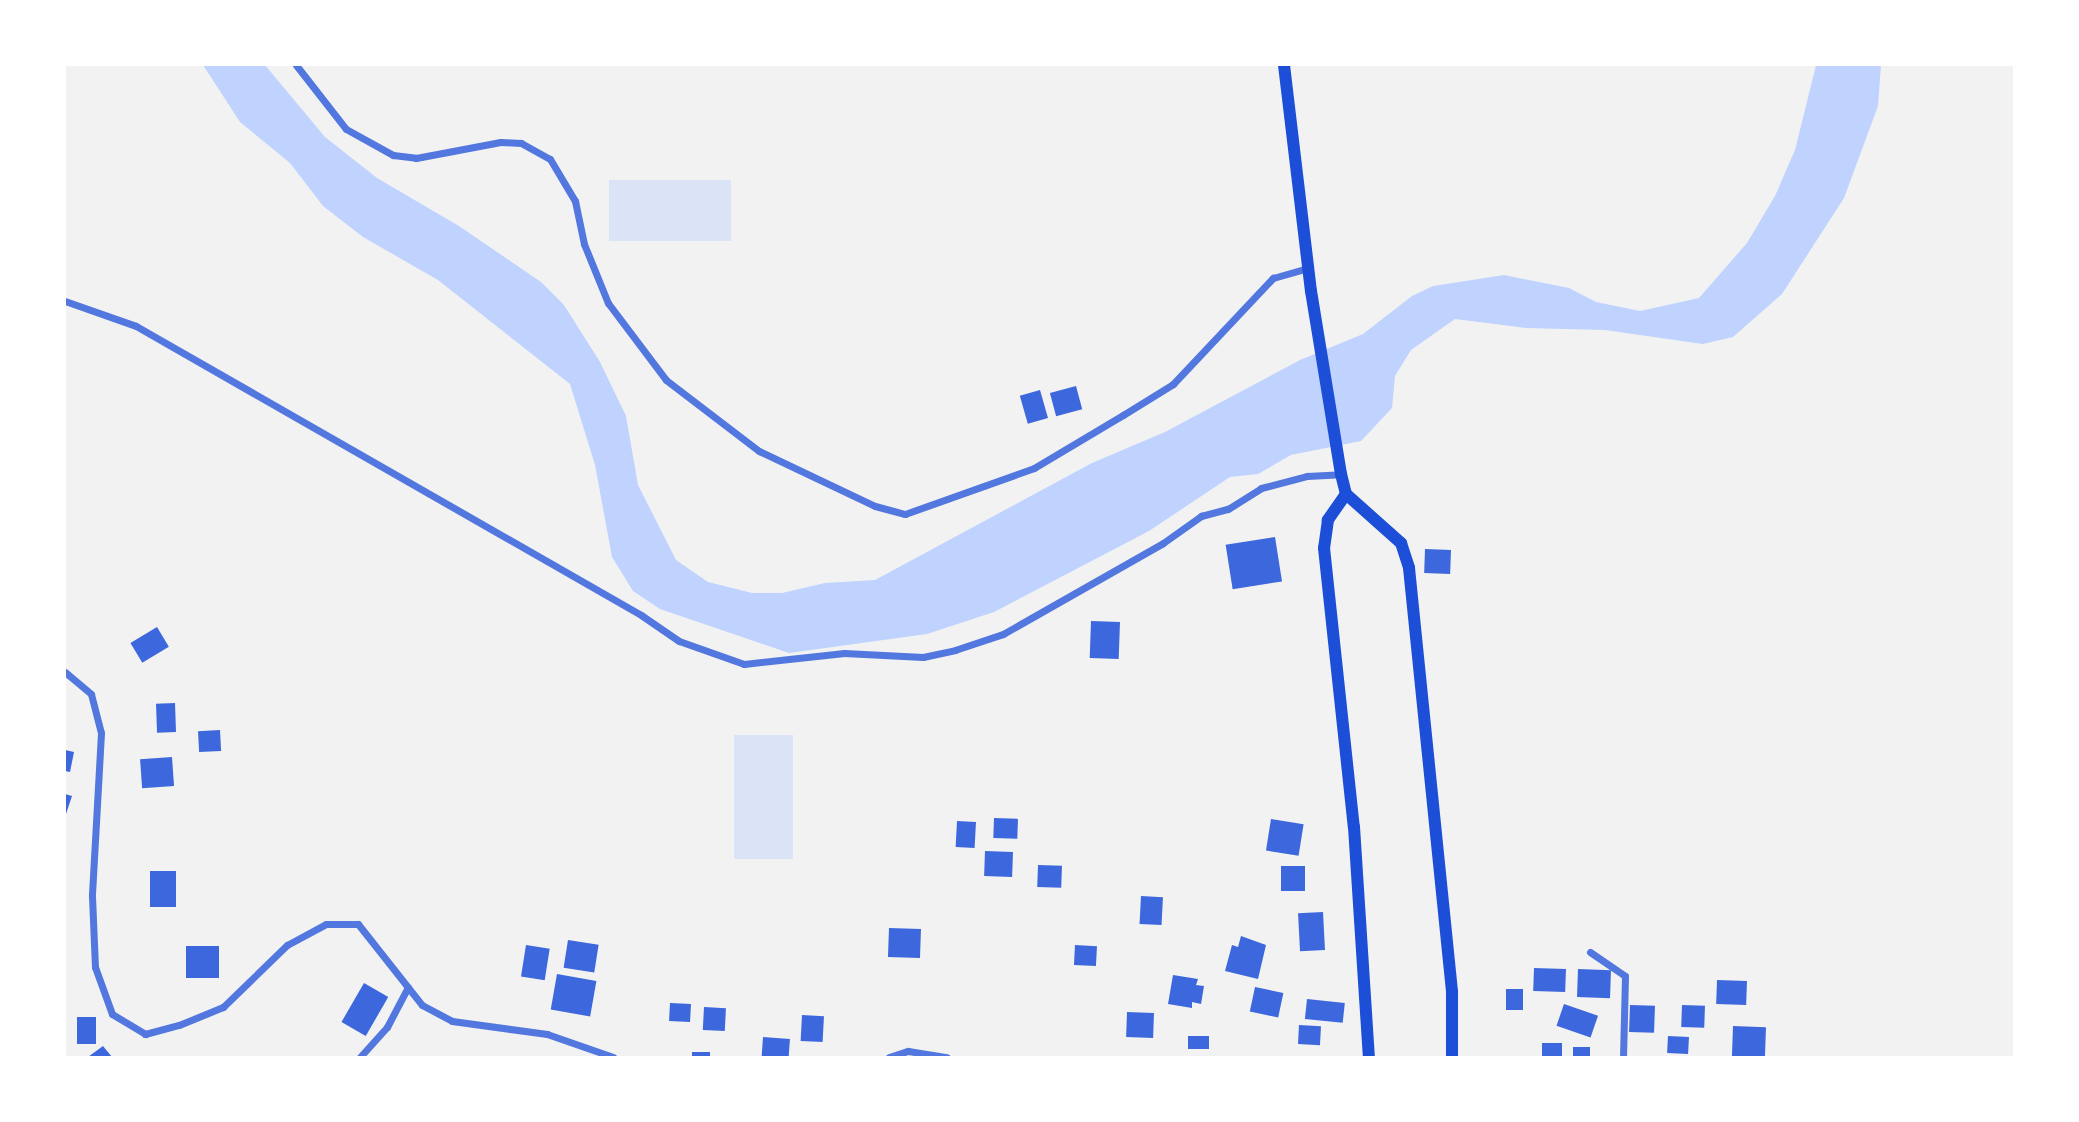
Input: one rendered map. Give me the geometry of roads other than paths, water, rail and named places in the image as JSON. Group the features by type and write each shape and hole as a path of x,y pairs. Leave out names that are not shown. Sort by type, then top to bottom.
{"highway":[{"path":"1284,65 1311,291 1341,474 1346,494 1390,528 1409,568 1452,992 1452,1057"},
{"path":"1346,494 1328,520 1324,548 1354,827 1368,1057"}],"street":[{"path":"296,65 346,129 393,155 416,158 502,142 521,143 550,159 575,201 584,244 608,303 666,380 759,451 875,506 905,514 1034,468 1123,415 1173,384 1273,278 1308,268"},
{"path":"65,302 135,326 641,615 679,641 744,664 844,653 923,657 955,650 1003,634 1163,544 1201,516 1228,509 1261,488 1307,476 1341,474"},
{"path":"65,672 91,694 101,733 92,896 95,967 112,1014 145,1034 201,1016 223,1007 287,945 326,925 358,924 422,1005 452,1021 547,1034 613,1057"},
{"path":"1590,951 1625,976 1623,1057"},
{"path":"360,1057 387,1027 408,987"},
{"path":"889,1057 908,1051 947,1057"}],"water":[{"path":"203,65 265,65 325,137 377,178 459,226 541,282 564,305 600,362 626,416 638,485 676,560 708,582 752,593 782,593 825,583 875,580 1092,463 1165,432 1300,360 1363,334 1412,296 1433,286 1504,275 1569,288 1596,302 1640,311 1699,298 1747,243 1775,196 1795,150 1816,65 1881,65 1878,106 1844,198 1782,294 1733,337 1703,344 1605,330 1526,328 1455,319 1411,350 1395,376 1392,408 1361,441 1291,455 1258,474 1230,477 1149,531 994,612 927,634 789,653 660,609 633,591 612,557 595,465 570,384 438,280 363,237 323,206 290,163 240,122"}]}
